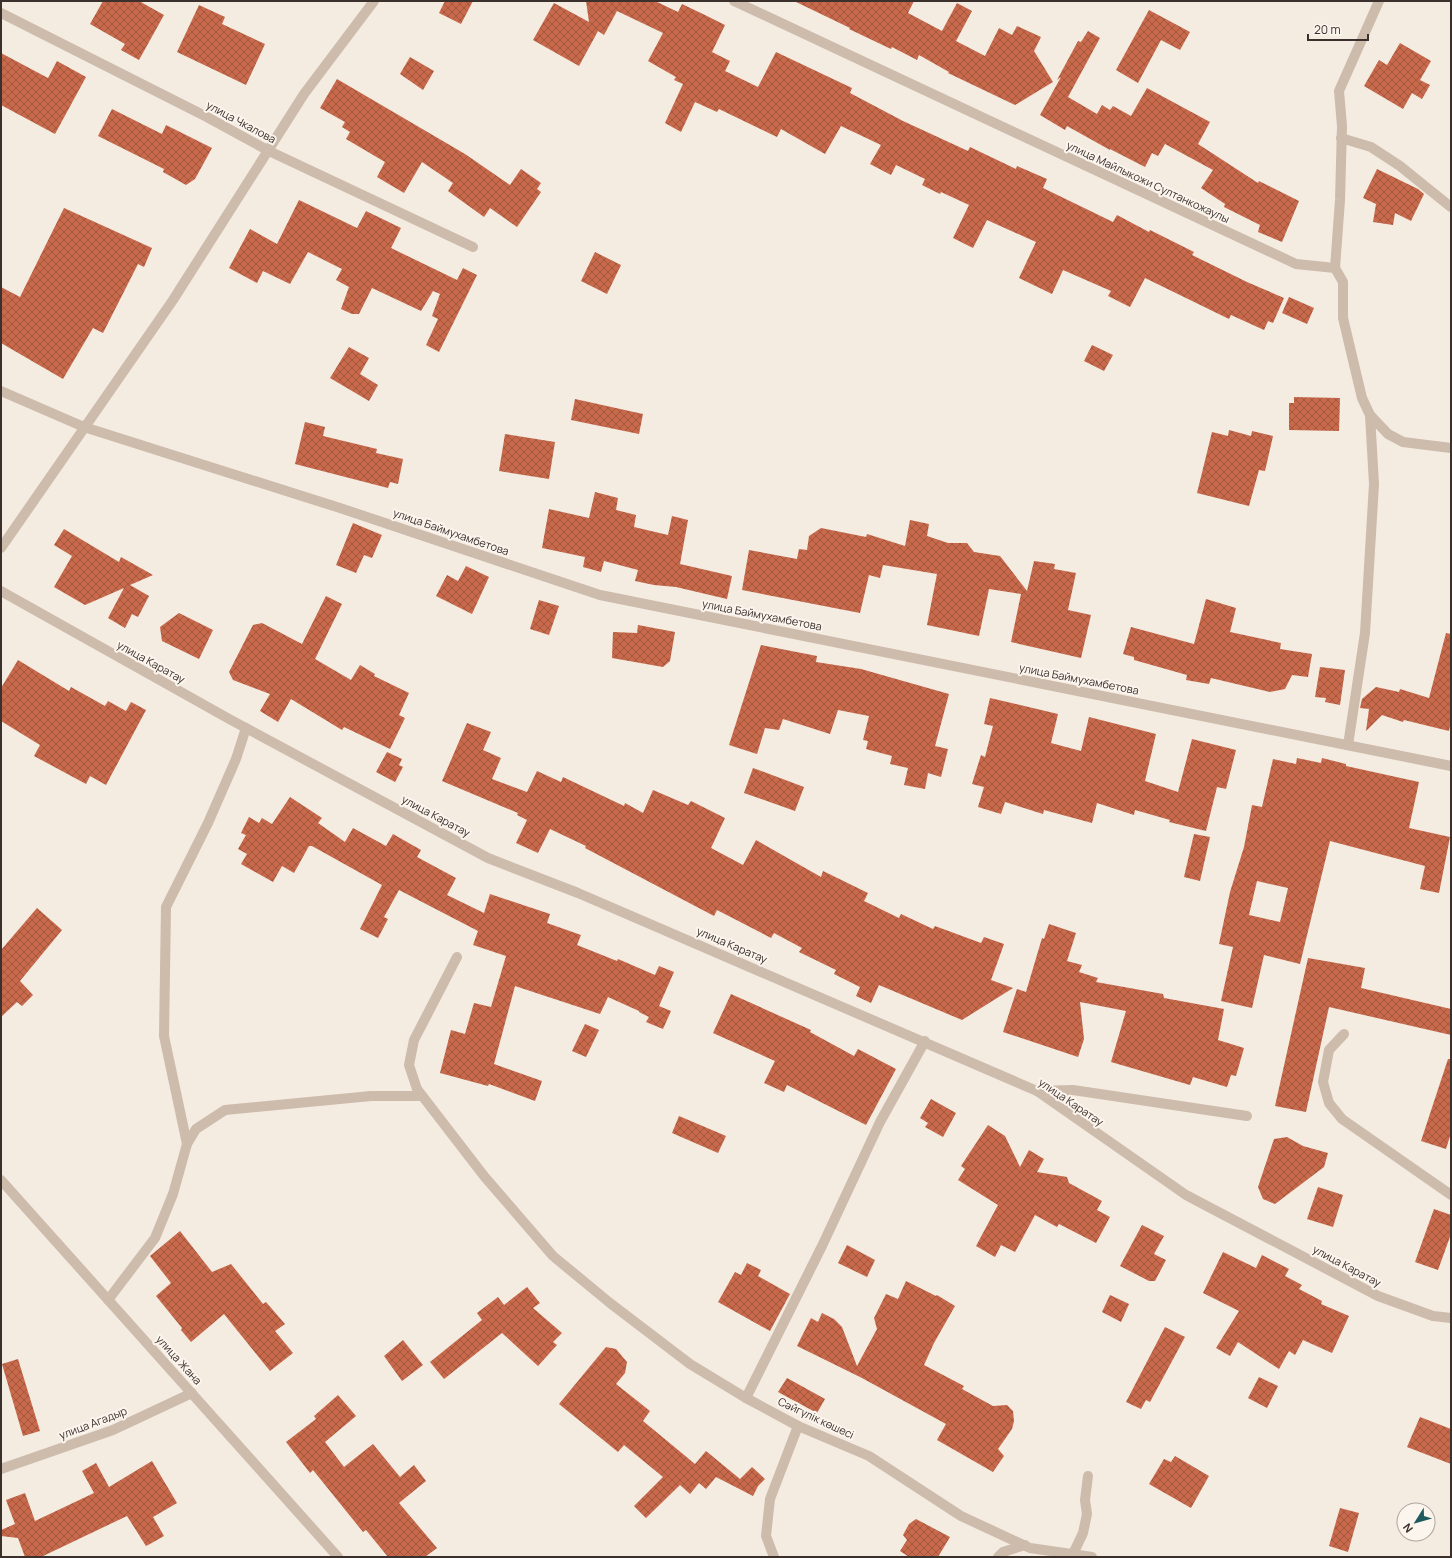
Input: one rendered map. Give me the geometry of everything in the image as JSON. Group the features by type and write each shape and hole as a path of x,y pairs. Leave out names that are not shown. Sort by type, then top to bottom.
{"street":[{"path":"1,548 173,300 304,94 374,1"},
{"name":"улица Майлыкожи Султанкожаулы","path":"734,1 1296,264 1335,268"},
{"path":"1379,1 1339,91 1341,138 1340,200 1335,268 1343,282 1343,318 1362,398 1370,415 1388,434 1403,442 1451,448"},
{"name":"улица Чкалова","path":"1,13 207,117 269,151 473,247"},
{"path":"1341,138 1371,147 1400,166 1451,207"},
{"name":"улица Баймухамбетова","path":"1,391 84,427 340,508 600,595 1451,766"},
{"path":"1348,745 1365,633 1374,484 1370,415"},
{"name":"улица Каратау","path":"1,591 246,728 488,858 578,893 925,1041 1037,1091 1186,1195 1378,1296 1433,1316 1451,1318"},
{"path":"187,1144 164,1036 166,907 208,823 236,759 246,728"},
{"name":"Сәйгүлік көшесі","path":"457,957 414,1040 409,1065 417,1089 422,1096 484,1176 553,1256 610,1304 690,1364 746,1398 798,1426 869,1456 961,1516 1030,1548 1092,1557"},
{"path":"1344,1034 1329,1050 1322,1082 1329,1103 1342,1118 1451,1195"},
{"path":"746,1398 822,1246 880,1122 925,1041"},
{"path":"1037,1091 1072,1090 1247,1116"},
{"path":"108,1300 155,1238 173,1194 187,1144 196,1129 225,1110 371,1096 422,1096"},
{"name":"улица Жана","path":"1,1180 338,1557"},
{"name":"улица Агадыр","path":"1,1469 113,1430 192,1393"},
{"path":"774,1557 766,1536 770,1499 798,1426"},
{"path":"1073,1554 1083,1534 1087,1514 1085,1500 1088,1476"},
{"path":"998,1557 1003,1552 1025,1545"}],"building":[{"path":"103,1 139,1 164,15 139,60 121,50 125,44 90,24"},
{"path":"445,1 473,1 461,24 439,13"},
{"path":"586,1 655,1 678,12 682,4 725,25 712,52 730,61 725,71 758,87 776,52 852,88 850,93 903,121 968,151 970,147 1016,169 1017,166 1047,179 1043,188 1113,222 1117,215 1149,232 1150,230 1194,252 1192,255 1284,298 1273,323 1268,321 1264,330 1231,315 1229,319 1145,278 1130,307 1108,296 1111,291 1063,270 1052,294 1019,278 1036,242 987,220 973,248 953,238 969,205 941,192 940,194 922,185 925,179 896,165 891,175 870,164 881,145 841,126 825,154 781,129 777,137 719,109 717,112 695,102 681,132 665,123 683,84 674,80 676,77 648,61 663,33 617,11 604,35 598,31 579,66 533,40 554,3 589,22"},
{"path":"794,1 914,1 908,13 942,31 957,3 972,11 956,41 985,56 999,28 1012,35 1017,26 1041,37 1034,51 1053,82 1015,105 948,73 949,72 919,55 917,60 892,47 891,49"},
{"path":"199,5 225,17 222,24 265,44 246,85 177,52"},
{"path":"1149,10 1190,32 1180,50 1161,40 1138,83 1116,70"},
{"path":"1088,31 1100,38 1068,97 1097,114 1102,105 1110,110 1113,106 1131,116 1147,88 1210,122 1198,144 1258,183 1259,181 1299,201 1282,242 1258,232 1260,225 1224,207 1225,204 1201,188 1213,170 1165,144 1158,156 1152,153 1145,167 1110,150 1067,126 1065,130 1040,115 1061,77 1057,80 1078,41 1081,42"},
{"path":"1400,43 1431,61 1420,80 1430,85 1422,99 1412,93 1403,109 1364,86 1379,60 1387,65"},
{"path":"1,53 48,78 57,61 86,77 55,134 1,105"},
{"path":"410,57 434,71 423,90 400,74"},
{"path":"337,79 465,154 510,185 521,169 541,183 537,189 541,192 517,227 490,208 484,217 448,191 453,183 422,162 404,193 377,177 385,162 346,139 350,132 342,127 345,122 320,108"},
{"path":"112,109 162,134 166,125 212,148 195,179 186,185 163,172 164,169 98,136"},
{"path":"1377,169 1418,189 1424,194 1411,221 1395,213 1393,225 1373,222 1376,204 1363,198"},
{"path":"299,200 357,228 366,211 401,228 391,248 457,280 463,268 477,275 439,352 426,345 438,319 432,316 440,294 433,291 421,311 372,288 359,314 352,314 341,309 349,287 336,280 342,269 308,252 290,284 263,271 257,283 229,268 250,229 277,244"},
{"path":"64,208 152,248 144,267 138,264 103,333 93,328 63,379 1,343 1,287 20,297"},
{"path":"595,252 621,265 607,294 581,281"},
{"path":"1289,297 1314,308 1307,324 1282,313"},
{"path":"1092,345 1113,355 1104,371 1084,361"},
{"path":"349,347 369,358 360,374 378,385 369,401 330,378"},
{"path":"1294,397 1340,398 1339,431 1289,430 1289,403 1294,403"},
{"path":"575,399 643,414 639,434 571,420"},
{"path":"305,422 325,427 323,436 377,449 376,453 403,459 398,484 390,482 388,488 295,464"},
{"path":"1229,430 1251,436 1252,431 1273,436 1265,471 1259,470 1249,506 1197,493 1212,432 1228,436"},
{"path":"505,434 555,442 549,479 499,471"},
{"path":"595,492 618,498 616,510 636,515 634,527 668,535 672,516 688,520 680,564 732,576 727,599 676,587 654,585 635,581 638,570 604,561 601,572 583,567 585,557 542,548 549,509 589,518"},
{"path":"910,520 929,524 927,536 948,543 967,543 974,552 1000,556 1027,591 1034,561 1055,564 1054,569 1076,573 1068,610 1091,615 1081,658 1011,642 1021,594 989,589 979,636 927,625 937,574 883,565 880,578 869,575 860,613 742,590 749,550 797,559 799,549 807,550 809,536 821,528 866,537 867,534 905,546"},
{"path":"353,523 382,535 372,558 364,555 356,573 336,565"},
{"path":"64,529 119,562 121,557 153,575 130,585 149,596 138,617 132,614 125,628 108,618 124,588 85,605 54,587 72,556 54,545"},
{"path":"466,566 489,577 472,614 436,596 447,575 458,581"},
{"path":"326,596 342,604 315,659 351,680 360,665 375,674 374,676 409,693 399,715 405,718 390,749 344,727 342,730 291,699 278,722 260,711 270,694 233,680 229,672 253,625 262,623 302,644"},
{"path":"1206,599 1236,608 1230,632 1281,643 1280,649 1312,654 1308,677 1292,675 1285,689 1270,692 1211,678 1209,684 1186,680 1187,675 1134,660 1134,657 1123,654 1131,627 1194,644"},
{"path":"539,600 559,606 549,635 530,629"},
{"path":"179,613 213,630 199,659 162,641 160,627"},
{"path":"638,625 675,632 670,661 663,667 612,658 613,632 637,633"},
{"path":"1446,633 1451,634 1451,721 1449,731 1404,720 1403,722 1382,715 1366,731 1369,709 1360,708 1362,699 1376,687 1399,692 1400,689 1429,698"},
{"path":"761,645 817,656 816,662 861,669 949,694 935,746 948,749 941,777 928,773 925,789 904,785 908,768 890,764 892,756 866,749 868,741 863,740 869,716 838,710 830,734 783,719 779,730 765,728 757,754 729,745"},
{"path":"18,660 69,691 71,687 105,706 108,701 126,711 131,702 146,710 106,785 90,776 86,784 34,756 40,745 1,721 1,688"},
{"path":"1320,667 1345,670 1340,705 1325,702 1326,698 1315,697"},
{"path":"990,698 1058,714 1051,743 1081,751 1089,717 1156,734 1145,781 1178,792 1192,739 1236,750 1226,789 1217,787 1206,831 1169,822 1170,820 1135,810 1134,815 1097,803 1092,823 1044,810 1043,814 1005,802 1001,814 978,807 984,787 972,784 981,755 985,757 993,726 984,724"},
{"path":"467,723 491,732 483,750 501,758 492,779 527,792 537,771 561,782 563,777 624,806 625,803 643,813 653,790 688,805 691,801 725,818 711,848 743,865 756,840 821,877 823,871 868,893 864,901 899,918 901,914 933,929 935,926 981,943 984,937 1004,944 991,980 1013,988 962,1020 879,985 871,1003 856,996 860,987 834,974 836,970 799,952 802,948 774,933 771,938 717,910 714,916 585,848 586,846 550,829 538,853 516,843 527,820 517,815 518,813 442,781"},
{"path":"387,752 402,759 399,765 403,767 395,782 376,772"},
{"path":"1297,758 1321,763 1322,758 1346,764 1346,766 1419,782 1409,828 1450,837 1439,893 1420,889 1425,866 1330,841 1300,964 1264,955 1252,1008 1221,1001 1233,947 1219,944 1230,892 1244,847 1252,805 1262,807 1273,759 1296,764","holes":["1257,881 1288,888 1280,922 1249,915"]},
{"path":"753,768 804,787 795,811 744,793"},
{"path":"290,797 322,818 318,823 345,842 353,828 386,846 393,834 421,850 417,857 456,878 447,895 484,913 490,894 550,914 547,923 581,935 577,945 617,961 618,959 655,975 659,966 674,972 659,1006 671,1011 663,1029 646,1022 649,1017 639,1011 608,997 600,1014 515,986 494,1064 542,1081 535,1101 489,1084 488,1086 440,1073 451,1030 465,1034 474,1003 491,1007 506,956 473,945 478,931 399,890 384,917 388,919 378,938 360,929 382,885 312,846 309,846 294,873 282,866 273,882 241,864 247,854 238,849 246,835 241,833 249,817 259,823 262,818 272,824"},
{"path":"1194,834 1210,837 1200,881 1184,877"},
{"path":"37,908 62,930 20,981 33,995 22,1006 17,1002 1,1017 1,950"},
{"path":"1049,924 1076,933 1067,961 1082,965 1079,972 1098,978 1096,982 1163,994 1164,998 1224,1009 1218,1040 1244,1048 1236,1076 1231,1075 1227,1087 1193,1077 1190,1085 1111,1062 1126,1011 1080,1002 1084,1039 1078,1057 1003,1032 1017,989 1026,992 1042,938 1044,939"},
{"path":"1308,958 1365,968 1361,988 1451,1009 1451,1035 1329,1007 1306,1112 1275,1106"},
{"path":"731,994 811,1030 810,1032 854,1056 858,1049 896,1069 866,1125 787,1085 784,1092 764,1083 775,1061 713,1033"},
{"path":"585,1024 599,1030 586,1057 572,1051"},
{"path":"1448,1059 1451,1059 1451,1133 1446,1149 1421,1141"},
{"path":"931,1099 956,1113 943,1137 925,1127 928,1123 920,1118"},
{"path":"679,1116 726,1136 718,1153 672,1133"},
{"path":"988,1125 1005,1136 1020,1167 1029,1150 1044,1159 1037,1172 1067,1177 1069,1183 1102,1201 1097,1210 1110,1217 1096,1243 1059,1224 1057,1227 1035,1215 1015,1252 1001,1245 995,1257 976,1246 998,1205 958,1180 965,1169 961,1166"},
{"path":"1287,1137 1303,1146 1328,1153 1324,1167 1275,1204 1263,1199 1258,1187 1274,1139"},
{"path":"1318,1187 1343,1195 1333,1227 1307,1219"},
{"path":"1434,1209 1451,1215 1451,1234 1438,1270 1415,1262"},
{"path":"1142,1225 1164,1236 1154,1254 1166,1260 1155,1281 1149,1281 1120,1266"},
{"path":"180,1231 212,1272 231,1264 263,1304 266,1302 285,1324 275,1331 293,1353 270,1371 224,1314 191,1342 181,1330 182,1328 156,1296 171,1283 150,1256"},
{"path":"847,1245 875,1260 867,1277 838,1263"},
{"path":"1223,1252 1256,1268 1262,1255 1289,1269 1285,1276 1302,1285 1299,1289 1322,1301 1321,1304 1349,1316 1332,1353 1303,1340 1295,1355 1289,1351 1279,1369 1238,1342 1230,1356 1216,1348 1239,1311 1203,1293"},
{"path":"747,1263 761,1270 758,1276 790,1294 770,1331 718,1302 735,1272 741,1275"},
{"path":"906,1281 936,1296 937,1295 955,1306 934,1343 924,1365 964,1386 962,1389 993,1406 1007,1405 1013,1411 1014,1421 1012,1429 998,1449 1004,1456 993,1472 937,1440 946,1424 862,1378 797,1346 811,1318 818,1322 822,1313 834,1319 842,1327 857,1366 877,1329 874,1318 886,1294 898,1299"},
{"path":"527,1287 540,1303 533,1308 562,1333 553,1342 557,1345 538,1366 502,1333 444,1379 430,1362 482,1320 477,1313 498,1297 504,1305"},
{"path":"1110,1295 1129,1304 1121,1322 1102,1312"},
{"path":"1165,1327 1185,1337 1150,1402 1146,1400 1141,1409 1126,1402"},
{"path":"403,1340 423,1365 402,1381 384,1356"},
{"path":"606,1347 616,1349 627,1362 625,1373 616,1384 650,1411 643,1421 695,1464 706,1451 740,1479 752,1467 765,1479 758,1486 753,1496 716,1477 706,1489 699,1483 690,1494 680,1485 646,1518 634,1506 663,1477 624,1445 618,1452 559,1404"},
{"path":"18,1359 40,1431 23,1436 2,1364"},
{"path":"1259,1377 1278,1386 1267,1408 1248,1398"},
{"path":"787,1378 825,1399 817,1413 778,1392"},
{"path":"338,1395 356,1416 325,1442 344,1467 373,1444 400,1477 414,1465 426,1481 399,1503 437,1548 425,1557 388,1557 366,1530 363,1532 313,1470 310,1473 286,1442 316,1419 314,1416"},
{"path":"1420,1417 1451,1429 1451,1464 1407,1447"},
{"path":"1175,1456 1209,1476 1191,1508 1149,1484 1164,1459 1171,1462"},
{"path":"152,1461 177,1503 153,1517 164,1536 146,1546 127,1516 41,1557 25,1557 18,1538 1,1536 1,1530 15,1524 6,1500 25,1493 35,1521 94,1493 82,1471 96,1463 109,1487"},
{"path":"1340,1508 1359,1513 1348,1552 1329,1546"},
{"path":"916,1519 950,1537 938,1557 909,1557 900,1551 907,1540 903,1535 909,1524"}]}
